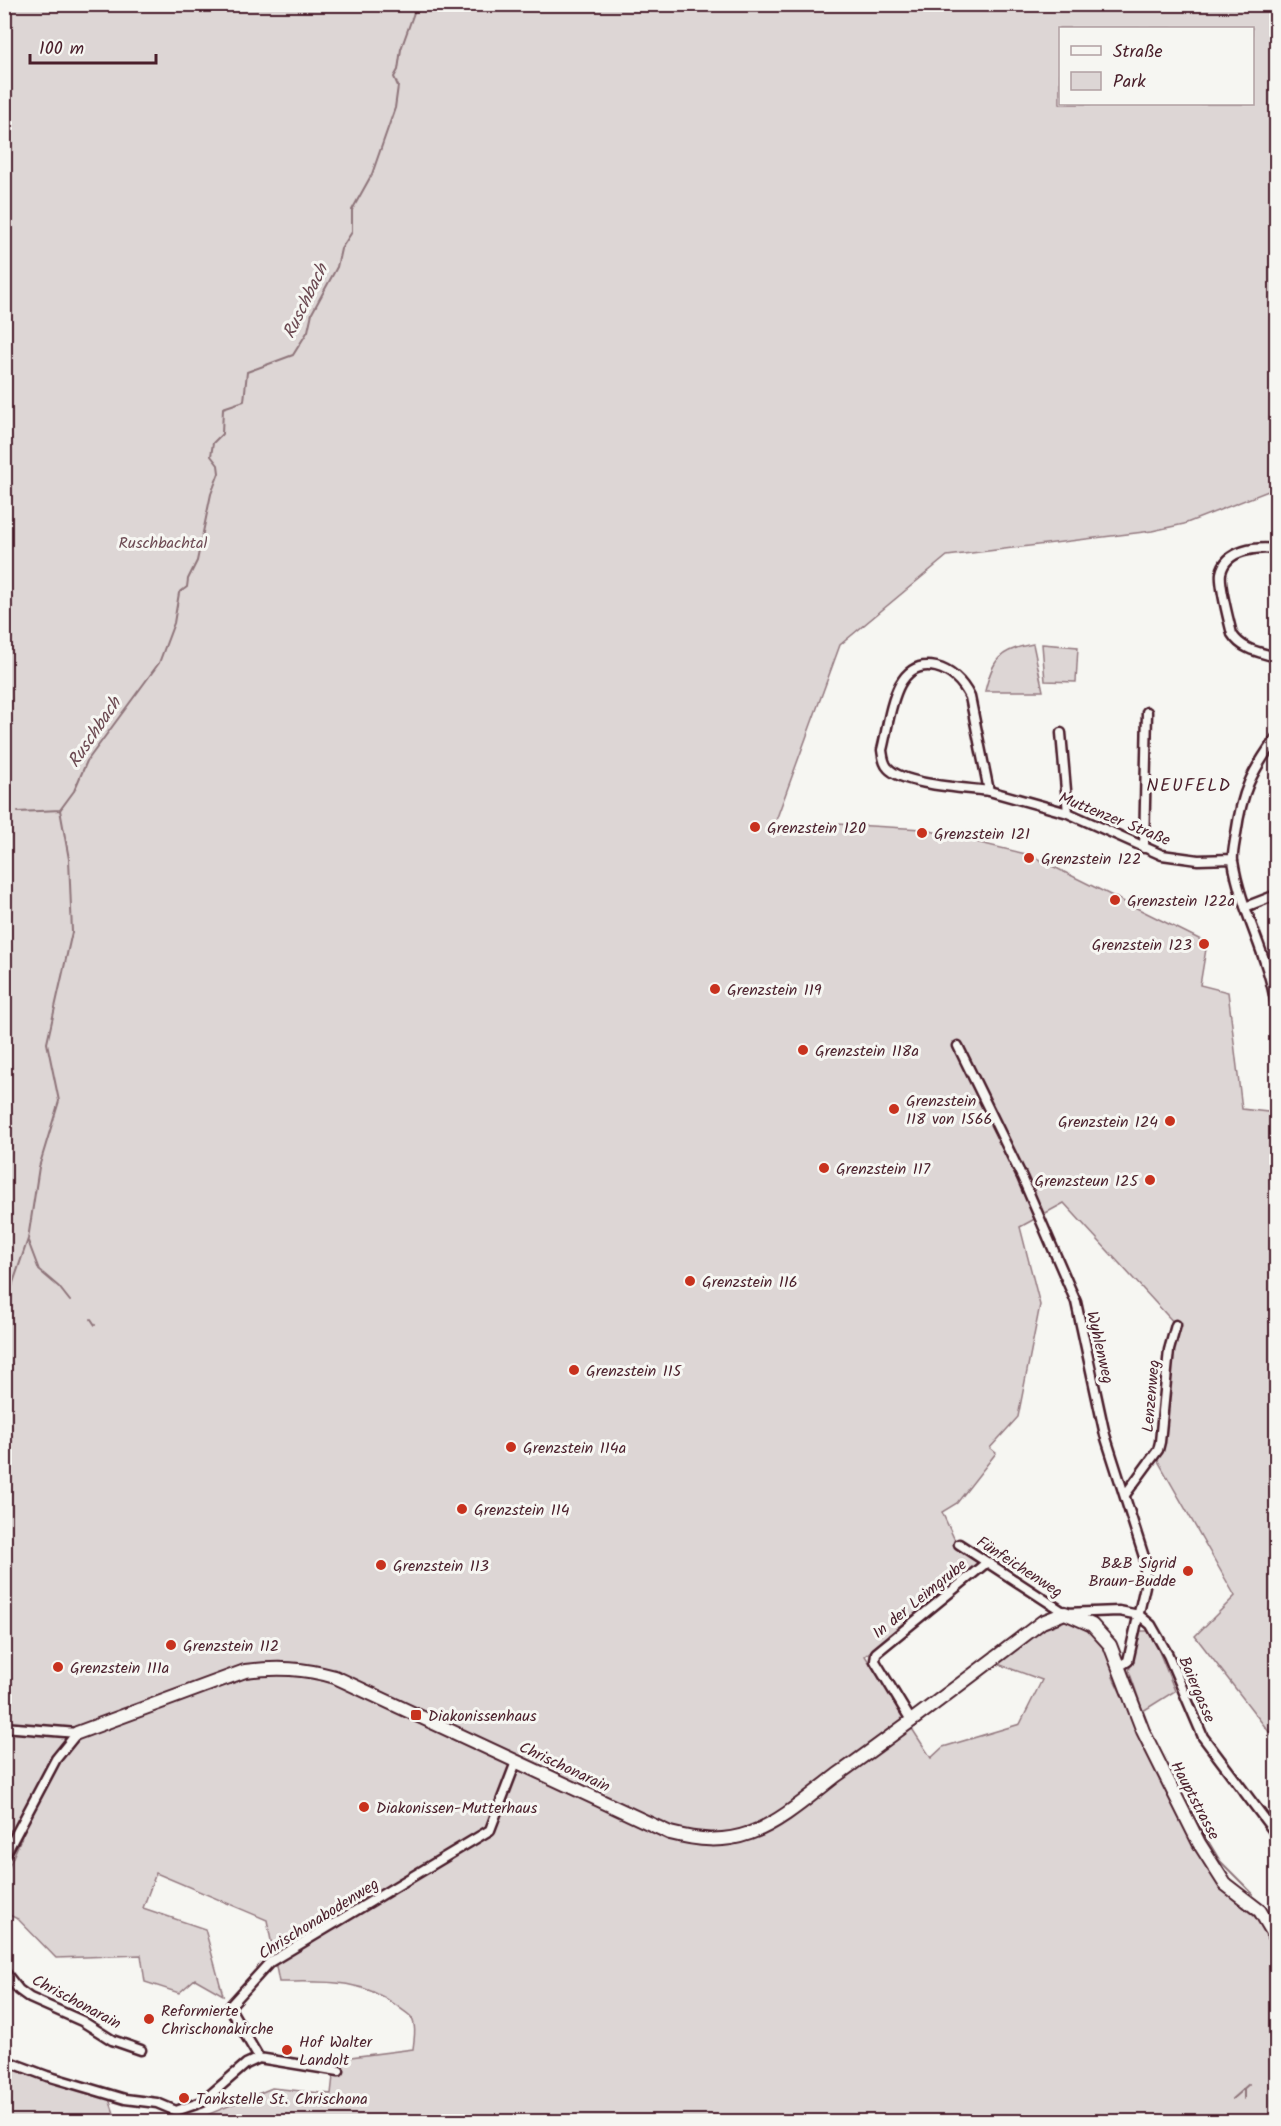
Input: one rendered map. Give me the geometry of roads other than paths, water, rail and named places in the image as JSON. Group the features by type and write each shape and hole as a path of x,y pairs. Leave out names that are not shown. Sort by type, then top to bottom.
{"street":[{"path":"1276,549 1248,550 1233,556 1224,564 1220,576 1232,634 1237,642 1244,647 1276,657"},
{"name":"Muttenzer Straße","path":"989,791 970,697 965,687 956,677 943,669 928,665 914,668 904,675 898,686 882,750 887,767 896,775 931,784 989,791 1068,813 1144,848 1179,859 1232,859"},
{"path":"1144,848 1147,712"},
{"path":"1061,733 1068,813"},
{"path":"1276,738 1245,788 1240,805 1232,859 1245,907 1265,957 1276,1007"},
{"path":"1245,907 1276,895"},
{"name":"Wyhlenweg","path":"958,1046 1022,1177 1076,1302 1105,1436 1145,1560 1146,1577 1128,1661 1118,1662"},
{"name":"Lenzenweg","path":"1125,1495 1158,1450 1161,1442 1169,1350 1176,1325"},
{"name":"Fünfeichenweg","path":"959,1544 1065,1613"},
{"name":"In der Leimgrube","path":"912,1722 875,1661 876,1653 986,1563"},
{"path":"1065,1613 1119,1611 1139,1616"},
{"path":"1065,1613 1092,1625 1110,1645 1118,1662"},
{"name":"Chrischonarain","path":"77,1733 245,1671 294,1668 335,1677 670,1833 698,1840 727,1840 753,1832 778,1818 912,1722 1041,1622 1065,1613"},
{"name":"Baiergasse","path":"1139,1616 1151,1624 1168,1655 1203,1737 1276,1834"},
{"name":"Hauptstrasse","path":"1118,1662 1143,1731 1199,1843 1225,1884 1260,1911 1276,1938"},
{"path":"4,1727 77,1733"},
{"path":"4,1857 56,1759 77,1733"},
{"name":"Chrischonabodenweg","path":"259,2058 231,2010 231,2005 270,1962 489,1830 516,1762"},
{"name":"Chrischonarain","path":"4,1971 19,1990 30,1998 82,2021 112,2040 141,2050"},
{"path":"4,2060 80,2086 125,2099 157,2103 176,2111 201,2102 246,2064 259,2058 339,2071"}],"waterway":[{"name":"Ruschbach","path":"18,812 60,810 74,791 87,761 159,663 174,623 179,593 187,587 188,579 197,561 211,494 219,473 218,465 211,456 213,443 222,434 223,408 244,401 247,372 293,355 308,331 312,313 337,267 341,249 352,232 352,210 372,174 395,108 398,86 394,77 417,4"},
{"path":"4,1321 13,1283 28,1239 39,1167 59,1101 47,1043 72,932 69,859 60,810"},
{"name":"Ruschbach","path":"4,814 12,812"},
{"path":"28,1241 39,1270 59,1287 70,1301"},
{"path":"91,1319 95,1325"},
{"path":"1193,1816 1220,1861 1253,1894"},
{"path":"1232,2099 1249,2084"},
{"path":"1244,2089 1244,2099"}],"place":[{"name":"Grenzstein 120","path":"755,827"},
{"name":"Grenzstein 121","path":"922,833"},
{"name":"Grenzstein 122","path":"1029,858"},
{"name":"Grenzstein 122a","path":"1115,900"},
{"name":"Grenzstein 123","path":"1204,944"},
{"name":"Grenzstein 119","path":"715,989"},
{"name":"Grenzstein 118a","path":"803,1050"},
{"name":"Grenzstein 118 von 1566","path":"894,1109"},
{"name":"Grenzstein 124","path":"1170,1121"},
{"name":"Grenzstein 117","path":"824,1168"},
{"name":"Grenzsteun 125","path":"1150,1180"},
{"name":"Grenzstein 116","path":"690,1281"},
{"name":"Grenzstein 115","path":"574,1370"},
{"name":"Grenzstein 114a","path":"511,1447"},
{"name":"Grenzstein 114","path":"462,1509"},
{"name":"Grenzstein 113","path":"381,1565"},
{"name":"B&B Sigrid Braun-Budde","path":"1188,1571"},
{"name":"Grenzstein 112","path":"171,1645"},
{"name":"Grenzstein 111a","path":"58,1667"},
{"name":"Diakonissenhaus","path":"416,1715"},
{"name":"Diakonissen-Mutterhaus","path":"364,1807"},
{"name":"Reformierte Chrischonakirche","path":"149,2019"},
{"name":"Hof Walter Landolt","path":"287,2050"},
{"name":"Tankstelle St. Chrischona","path":"184,2098"}],"district":[{"name":"NEUFELD","path":"1189,785"}],"park label":[{"name":"Ruschbachtal","path":"163,542"}]}
